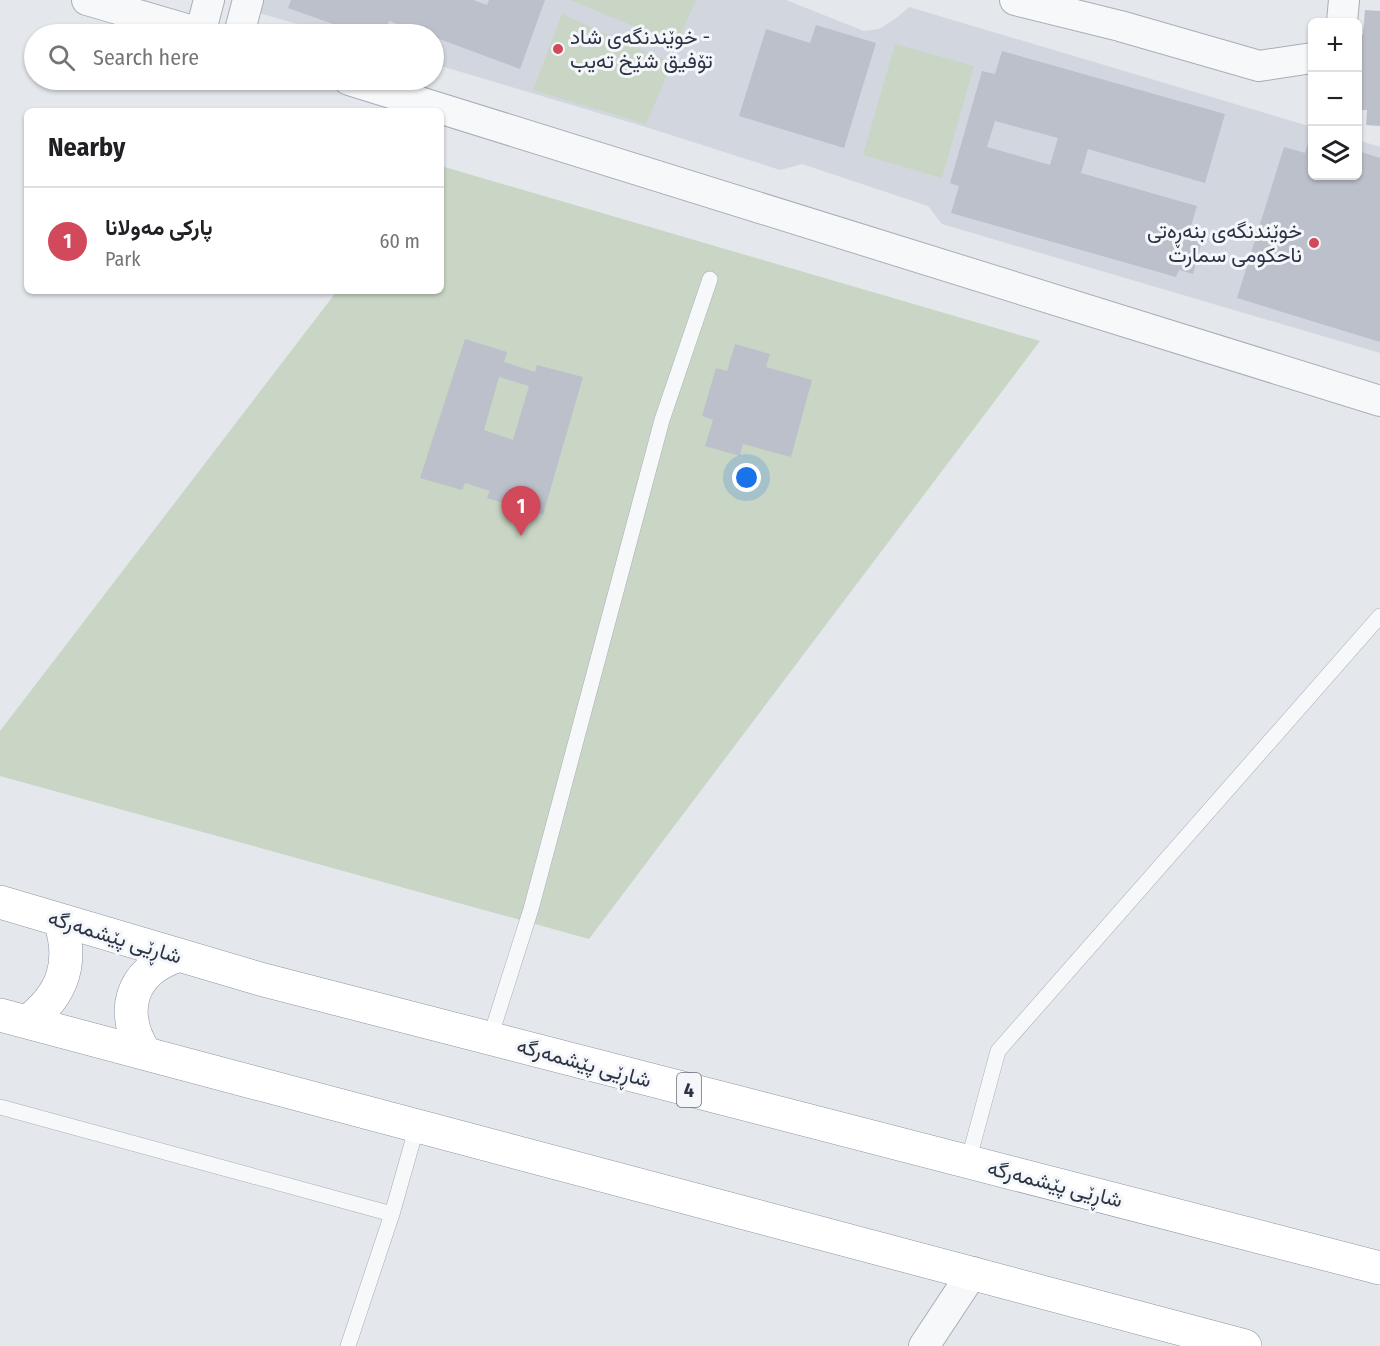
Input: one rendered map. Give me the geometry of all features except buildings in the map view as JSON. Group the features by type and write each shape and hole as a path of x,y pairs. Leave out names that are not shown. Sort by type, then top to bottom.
{"highway":[{"name":"شاڕێی پێشمەرگە","path":"0,902 260,979 1380,1268"},
{"path":"14,1019 41,1012 52,1000 62,977 67,953 60,921"},
{"path":"146,1053 133,1028 131,1001 143,977 164,960 177,956"},
{"path":"14,1019 1245,1346"}],"street":[{"path":"87,0 167,24"},
{"path":"203,24 209,0"},
{"path":"242,24 248,0"},
{"path":"1015,0 1122,13 1259,66 1308,59"},
{"path":"1342,18 1344,0"},
{"path":"381,90 439,108"},
{"path":"444,110 1380,401"},
{"path":"924,1346 973,1272"}],"lane":[{"path":"490,1038 531,909 662,420 710,279"},
{"path":"968,1162 998,1051 1380,616"},
{"path":"0,1107 392,1214"},
{"path":"348,1346 392,1214 417,1126"}],"shaded area":[{"path":"256,0 786,0 864,31 879,29 909,7 1308,126 1308,180 1362,180 1362,141 1380,147 1380,353 942,224 928,206 802,164 780,170 444,67 444,24 297,24 252,11"}],"green space":[{"path":"570,0 696,0 677,44"},
{"path":"562,14 672,63 646,124 533,90"},
{"path":"895,44 974,66 942,178 863,155"},
{"path":"444,167 1040,341 589,939 0,776 0,731 335,294 444,294"}],"place":[{"name":"خوێندنگەی شاد - تۆفیق شێخ تەیب","path":"558,49"},
{"name":"خوێندنگەی بنەڕەتی ناحکومی سمارت","path":"1314,243"},
{"name":"پارکی مەولانا","path":"521,536"}]}
